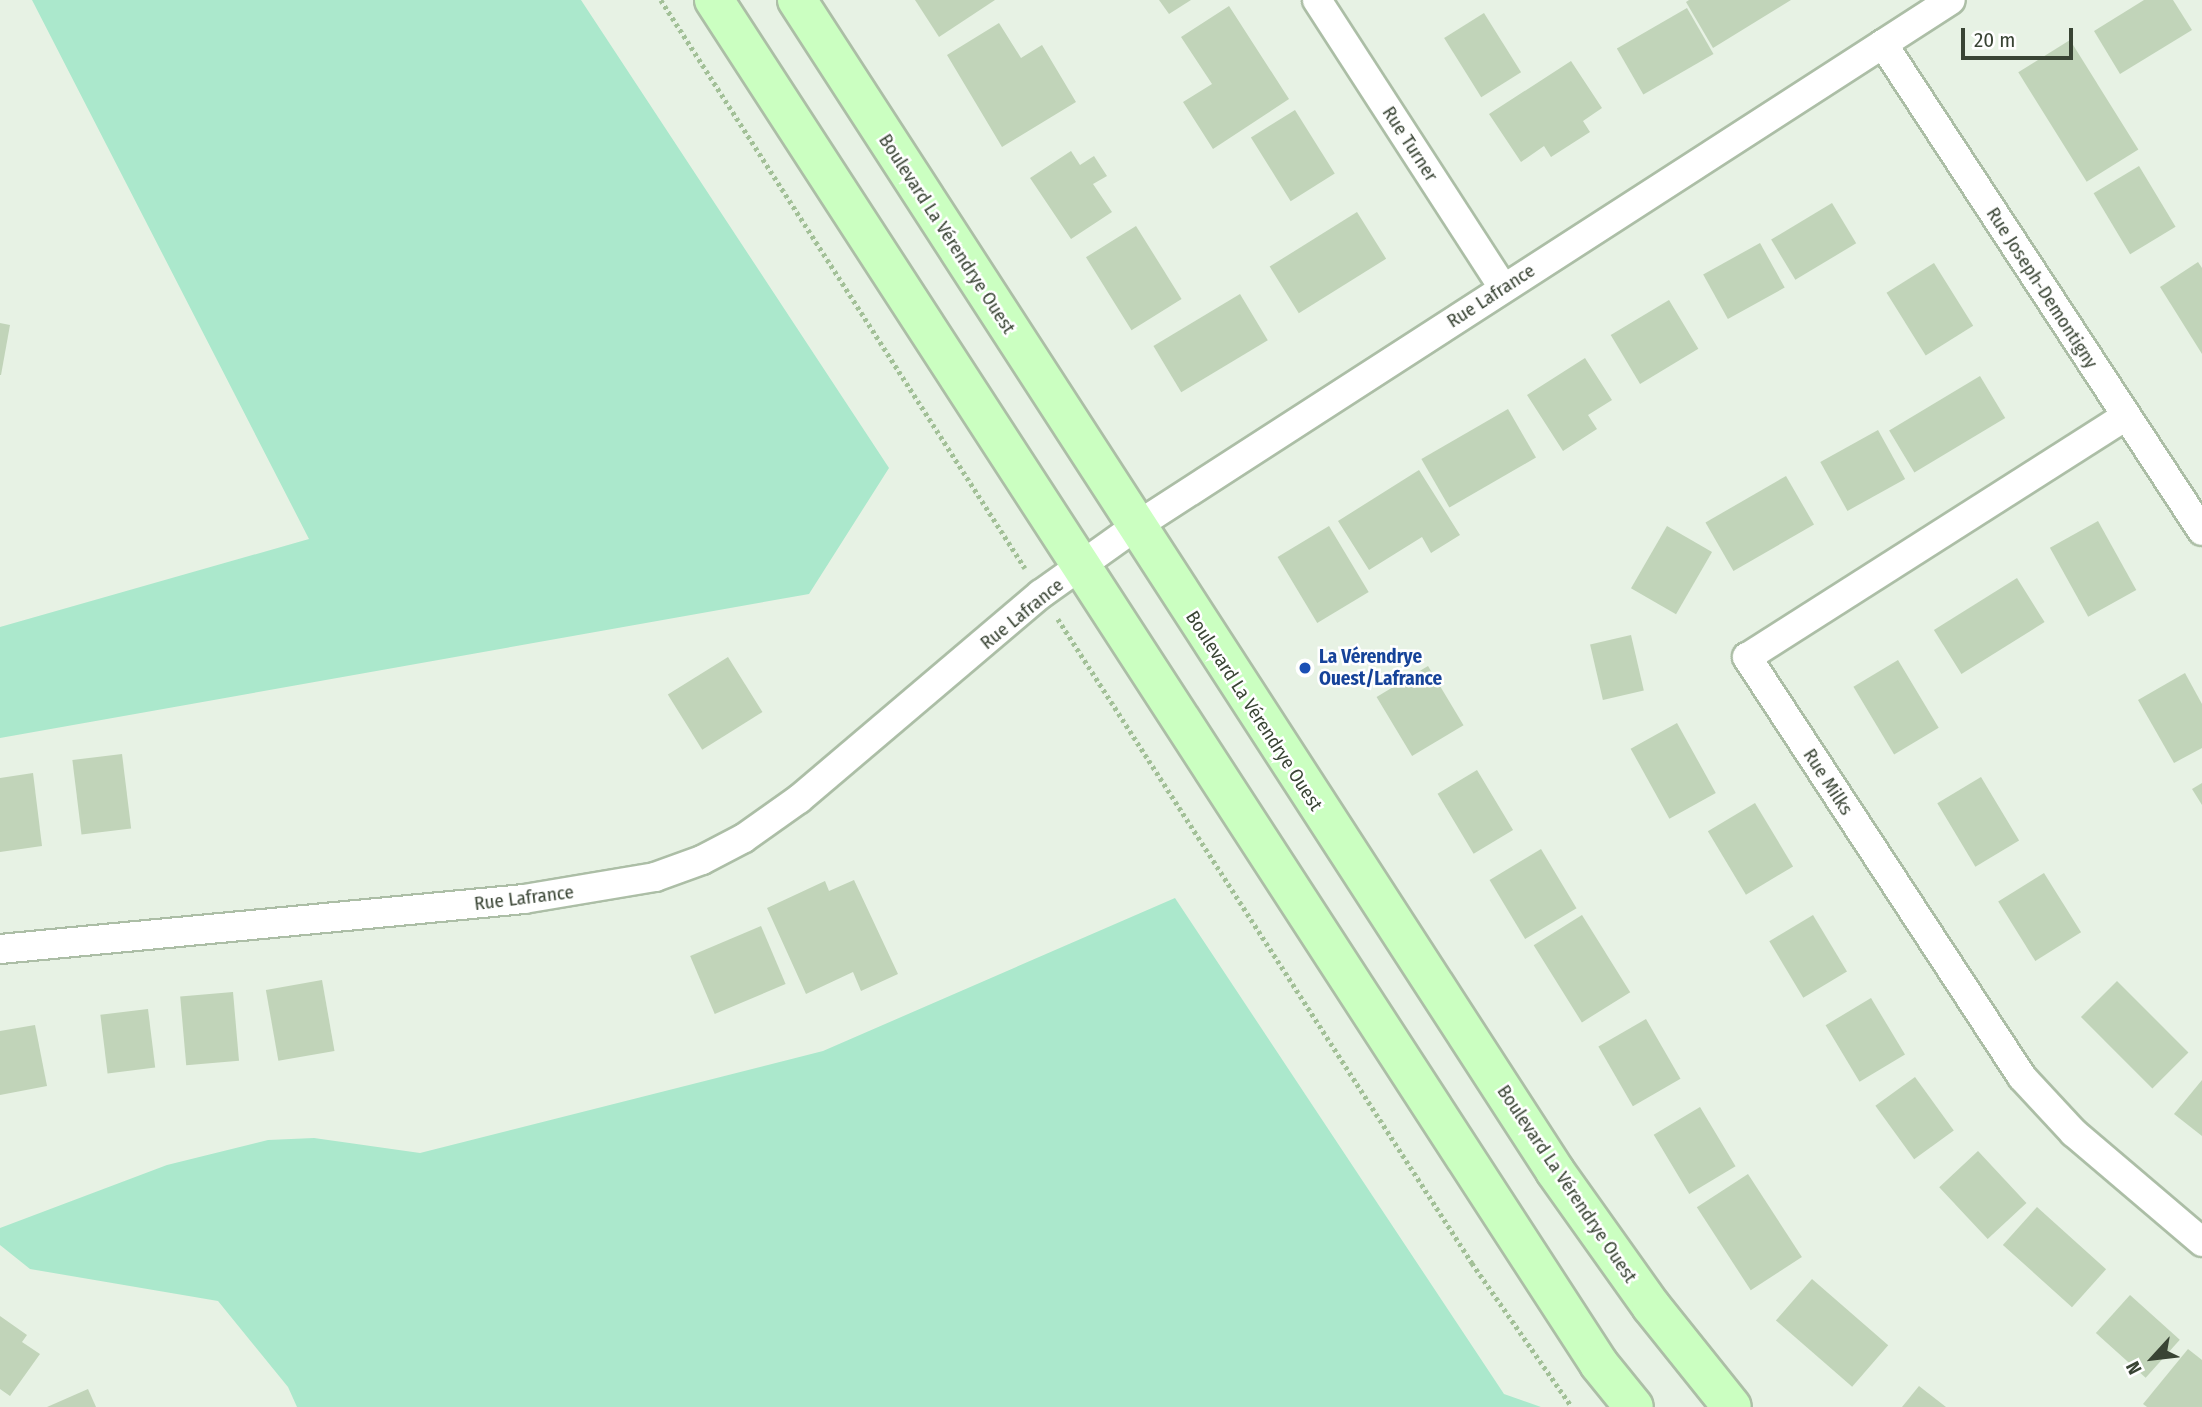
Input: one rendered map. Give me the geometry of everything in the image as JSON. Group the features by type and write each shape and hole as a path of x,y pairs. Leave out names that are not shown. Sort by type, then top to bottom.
{"main road":[{"path":"714,0 1592,1353 1634,1407"},
{"name":"Boulevard La Vérendrye Ouest","path":"797,0 1135,527 1555,1171 1651,1306 1732,1407"}],"street":[{"name":"Rue Turner","path":"1317,0 1503,288"},
{"name":"Rue Lafrance","path":"0,948 524,899 655,877 744,838 799,799 1041,594 1135,527 1951,0"},
{"name":"Rue Joseph-Demontigny","path":"1884,44 2202,531"},
{"name":"Rue Milks","path":"2126,416 1747,657 2022,1077 2074,1133 2202,1242"}],"path":[{"path":"661,0 1472,1263 1572,1407"}],"green space":[{"path":"32,0 581,0 889,468 809,594 0,738 0,627 309,539"},
{"path":"1175,898 1504,1394 1541,1407 297,1407 288,1387 218,1301 30,1269 0,1245 0,1228 167,1165 268,1140 314,1138 420,1153 823,1051"}],"building":[{"path":"915,0 995,0 939,37"},
{"path":"1159,0 1191,0 1169,14"},
{"path":"1791,0 1713,48 1686,2"},
{"path":"2144,0 2173,0 2192,30 2120,74 2094,31"},
{"path":"1229,6 1289,99 1213,149 1183,102 1212,84 1181,37"},
{"path":"1687,8 1714,54 1643,94 1617,48"},
{"path":"1484,13 1521,72 1481,97 1444,38"},
{"path":"999,23 1021,58 1042,45 1076,102 1002,147 947,55"},
{"path":"2070,40 2138,149 2087,182 2018,72"},
{"path":"1571,61 1602,108 1583,121 1590,132 1551,157 1544,146 1521,162 1489,114"},
{"path":"1295,110 1335,174 1291,201 1251,138"},
{"path":"1071,151 1080,165 1094,156 1107,176 1093,184 1112,212 1071,239 1030,178"},
{"path":"2139,166 2176,227 2130,254 2094,193"},
{"path":"1832,203 1856,243 1795,280 1771,240"},
{"path":"1357,212 1386,259 1299,313 1270,267"},
{"path":"1136,226 1182,299 1132,330 1086,257"},
{"path":"1760,243 1785,288 1728,319 1703,275"},
{"path":"2198,262 2202,268 2202,354 2160,287"},
{"path":"1934,263 1973,326 1926,355 1887,293"},
{"path":"1240,294 1268,340 1181,392 1153,346"},
{"path":"1669,300 1698,349 1640,384 1611,335"},
{"path":"0,323 10,325 1,375 0,375"},
{"path":"1585,358 1612,400 1588,415 1597,429 1563,451 1527,395"},
{"path":"1980,376 2005,418 1914,473 1889,431"},
{"path":"1508,409 1536,457 1449,507 1421,459"},
{"path":"1878,430 1905,479 1847,511 1820,462"},
{"path":"1419,470 1460,535 1431,553 1422,537 1369,570 1338,521"},
{"path":"1786,476 1814,524 1733,571 1705,522"},
{"path":"2098,521 2136,590 2088,617 2050,548"},
{"path":"1329,526 1369,592 1317,623 1278,557"},
{"path":"1667,526 1712,552 1676,614 1631,588"},
{"path":"2017,578 2045,622 1961,674 1934,630"},
{"path":"1631,635 1644,691 1603,700 1590,644"},
{"path":"728,657 762,712 702,750 668,695"},
{"path":"1898,660 1939,728 1894,754 1853,687"},
{"path":"1428,666 1464,725 1412,756 1377,697"},
{"path":"2185,673 2202,704 2202,748 2174,763 2138,700"},
{"path":"1677,723 1716,793 1669,819 1631,749"},
{"path":"122,754 131,828 82,835 72,760"},
{"path":"1477,770 1513,830 1474,854 1438,794"},
{"path":"33,773 42,846 0,852 0,778"},
{"path":"1981,777 2019,840 1975,867 1937,803"},
{"path":"2202,783 2202,805 2192,789"},
{"path":"1755,803 1793,866 1746,895 1708,831"},
{"path":"1541,849 1577,908 1525,939 1490,880"},
{"path":"2044,873 2081,932 2035,961 1998,902"},
{"path":"854,880 898,974 861,991 853,972 806,994 767,908 825,881 829,891"},
{"path":"1582,915 1630,992 1582,1022 1534,945"},
{"path":"1813,915 1847,972 1803,998 1769,941"},
{"path":"761,926 786,984 715,1014 690,956"},
{"path":"322,980 335,1051 278,1061 266,990"},
{"path":"2117,981 2188,1052 2152,1088 2081,1017"},
{"path":"233,992 239,1061 186,1065 180,997"},
{"path":"1871,998 1905,1055 1860,1082 1826,1025"},
{"path":"148,1009 155,1068 108,1073 100,1015"},
{"path":"1646,1019 1680,1079 1633,1106 1598,1046"},
{"path":"35,1025 47,1086 0,1095 0,1031"},
{"path":"1915,1077 1954,1130 1914,1159 1875,1106"},
{"path":"2202,1080 2202,1136 2174,1114"},
{"path":"1700,1107 1736,1166 1689,1194 1654,1135"},
{"path":"1978,1151 2026,1203 1988,1239 1939,1187"},
{"path":"1748,1174 1802,1257 1751,1290 1697,1207"},
{"path":"2037,1207 2106,1269 2072,1307 2003,1245"},
{"path":"1812,1279 1888,1345 1852,1387 1776,1321"},
{"path":"2130,1295 2180,1340 2146,1378 2096,1333"},
{"path":"0,1316 27,1335 22,1342 40,1354 10,1396 0,1389"},
{"path":"2188,1349 2202,1360 2202,1407 2147,1407 2143,1404"},
{"path":"1919,1386 1946,1407 1902,1407"},
{"path":"88,1389 96,1407 47,1407"}],"place":[{"name":"La Vérendrye Ouest/Lafrance","path":"1305,668"}]}
